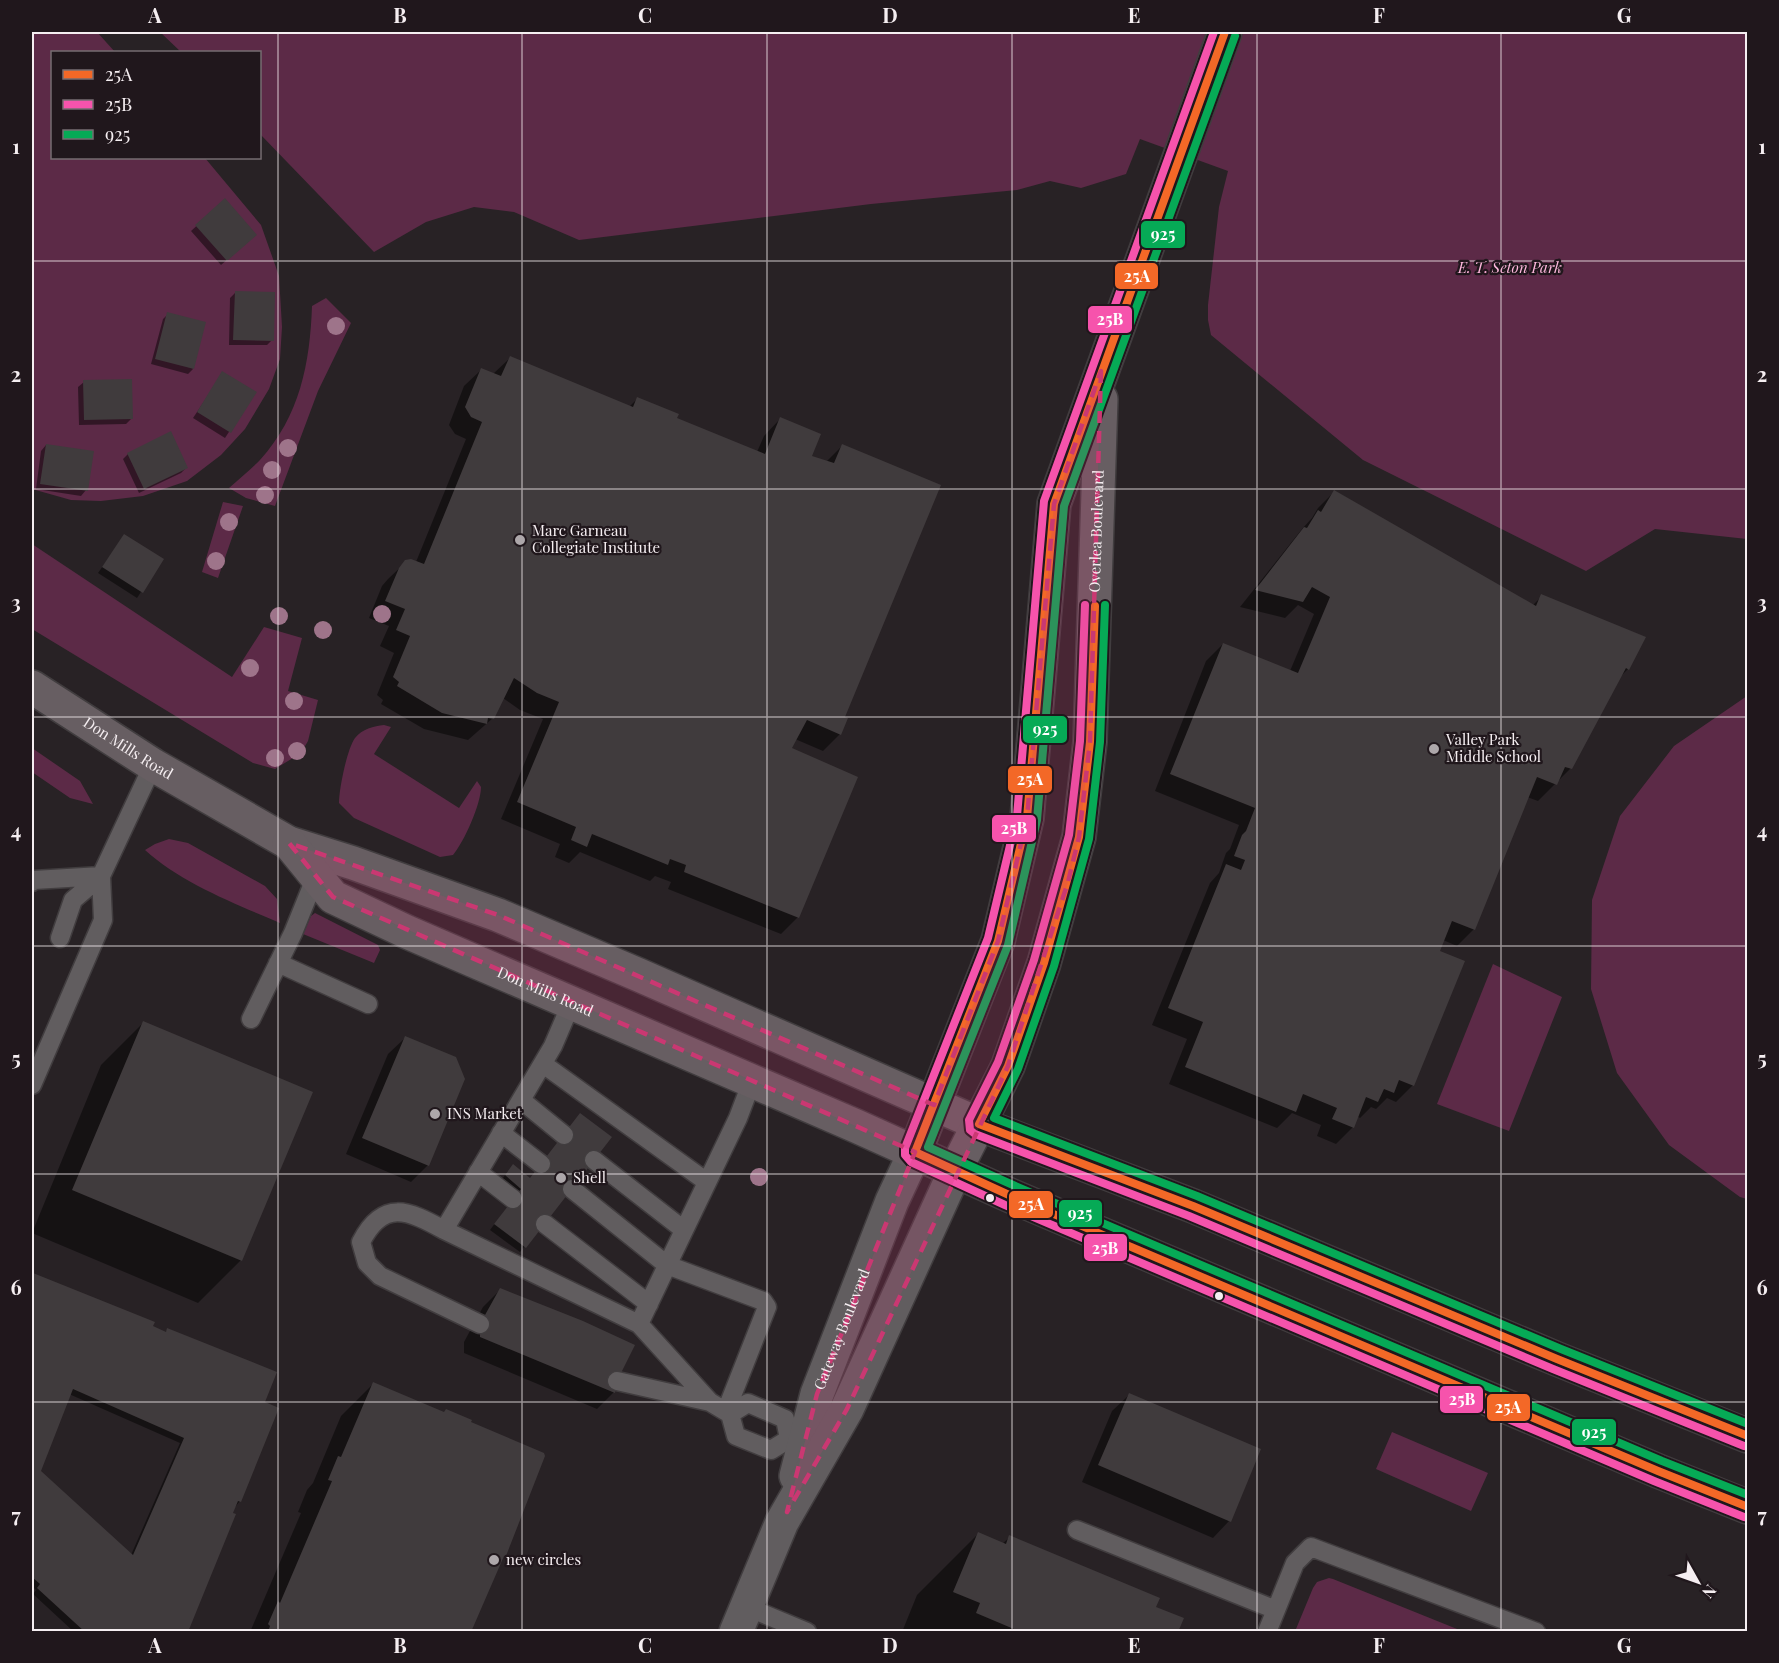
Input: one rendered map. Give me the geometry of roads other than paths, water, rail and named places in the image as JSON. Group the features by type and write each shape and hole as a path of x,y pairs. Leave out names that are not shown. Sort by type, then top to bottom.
{"main road":[{"name":"Overlea Boulevard","path":"915,1152 998,940 1027,818 1054,504 1226,32"},
{"name":"Overlea Boulevard","path":"955,1171 1008,1066 1044,963 1079,837 1090,742 1101,371"},
{"name":"Don Mills Road","path":"32,687 153,765 289,843 353,863 498,915 934,1105 1194,1206 1748,1436"},
{"name":"Don Mills Road","path":"289,843 333,897 424,940 955,1171 1658,1471 1748,1507"}],"street":[{"name":"Gateway Boulevard","path":"787,1512 796,1442 892,1201 915,1152"},
{"name":"Gateway Boulevard","path":"741,1619 787,1512 847,1409 955,1171"}],"lane":[{"path":"60,938 73,900 100,876 153,765"},
{"path":"32,880 100,876"},
{"path":"32,1085 103,920 100,876"},
{"path":"251,1019 316,876"},
{"path":"278,963 368,1004"},
{"path":"444,1230 543,1064 572,1004"},
{"path":"543,1064 707,1182"},
{"path":"639,1324 738,1118 752,1081"},
{"path":"521,1100 564,1135"},
{"path":"501,1133 541,1164"},
{"path":"594,1160 684,1230"},
{"path":"478,1172 513,1199"},
{"path":"572,1189 667,1265 763,1301 767,1307 728,1412 736,1436 742,1439 771,1450 796,1442 785,1419 755,1405 748,1403 728,1412"},
{"path":"480,1324 380,1276 367,1263 361,1242 368,1229 388,1212 418,1215 444,1230 639,1324 710,1401 728,1412"},
{"path":"544,1224 649,1304"},
{"path":"617,1381 710,1401"},
{"path":"1077,1530 1276,1610"},
{"path":"1267,1632 1295,1563 1311,1547 1536,1632"},
{"path":"741,1619 807,1632"}],"place":[{"name":"Marc Garneau Collegiate Institute","path":"520,540"},
{"name":"Valley Park Middle School","path":"1434,749"},
{"name":"INS Market","path":"435,1114"},
{"name":"Shell","path":"561,1178"},
{"name":"new circles","path":"494,1560"}],"park label":[{"name":"E. T. Seton Park","path":"1510,268"}]}
